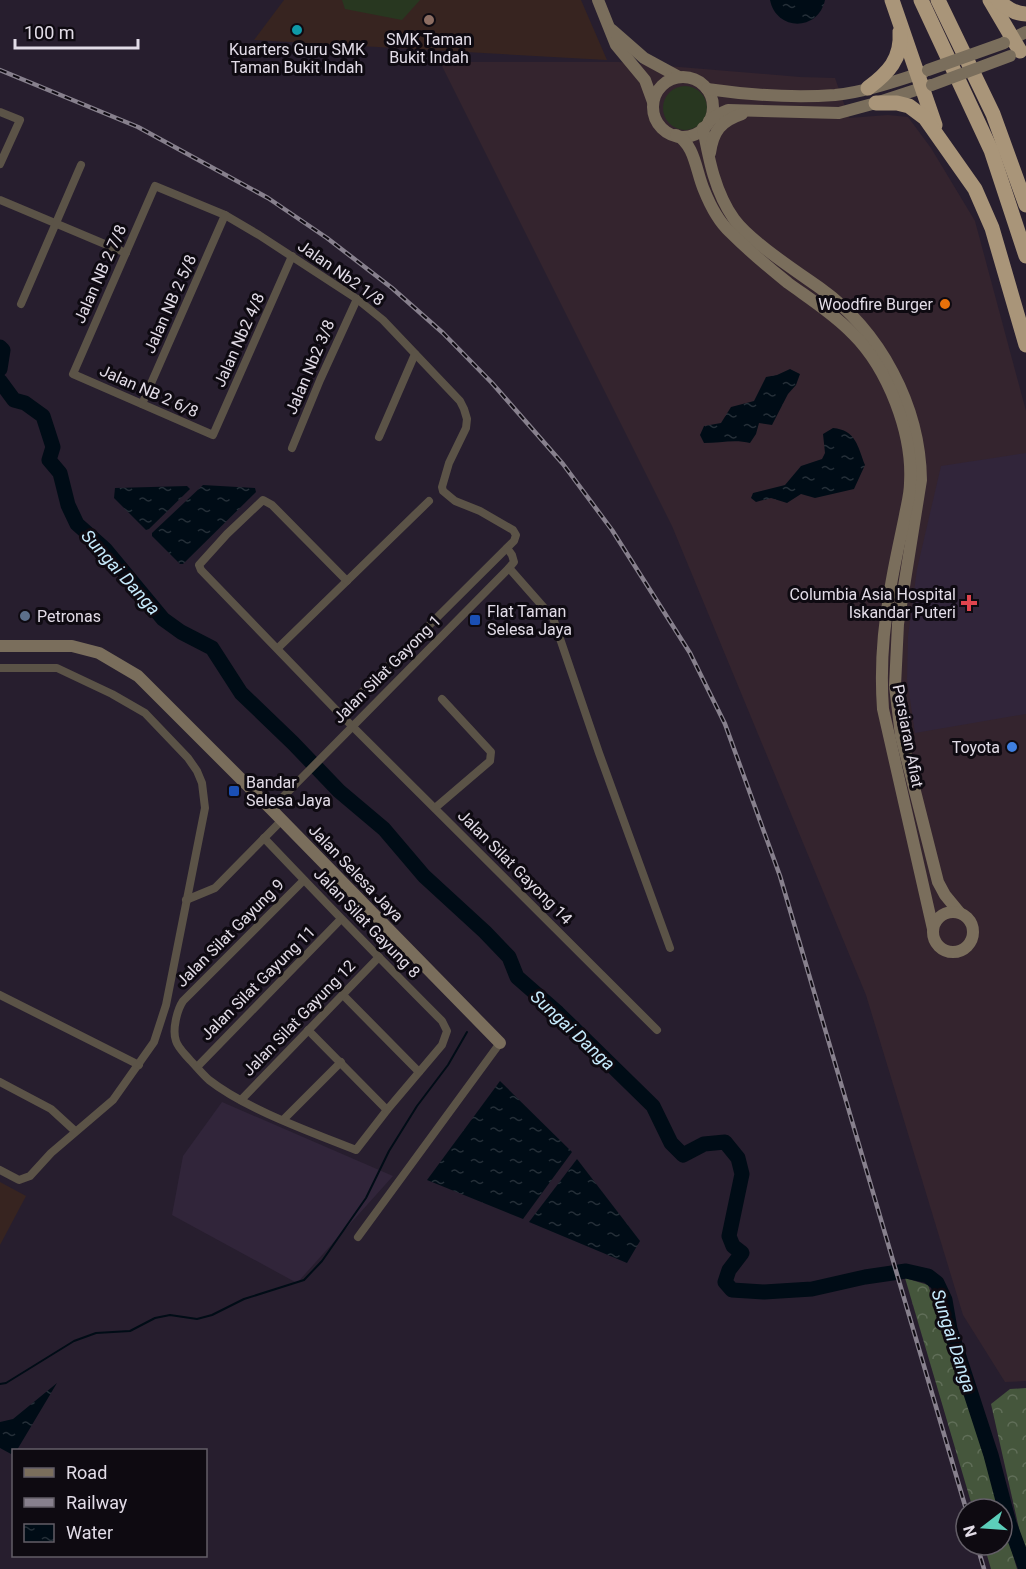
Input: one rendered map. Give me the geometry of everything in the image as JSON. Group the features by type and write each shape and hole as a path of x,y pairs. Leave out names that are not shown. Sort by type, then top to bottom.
{"highway":[{"path":"892,0 924,79 932,119 946,146"},
{"path":"921,0 991,150 1026,255"},
{"path":"939,0 993,114 1026,205"},
{"path":"990,0 1017,45"},
{"path":"998,0 1007,8 1019,14 1026,14"},
{"path":"868,88 886,74 895,62 901,44 899,17"},
{"path":"876,103 897,103 909,106 925,118 975,189 992,228 1026,345"}],"street":[{"path":"598,0 616,45 645,81 654,102 656,119 661,126 675,135 695,134 719,114 728,110 839,112 876,103 924,79 1017,45"},
{"path":"611,30 644,57 679,77 694,79 707,89 743,94 837,95 924,79"},
{"path":"654,102 656,93 662,85 679,77"},
{"path":"706,125 712,105 707,89"},
{"path":"709,160 712,140 722,123 732,117 756,110"},
{"path":"0,112 21,120 0,164"},
{"name":"Persiaran Afiat","path":"706,125 709,160 725,205 725,216"},
{"name":"Persiaran Afiat","path":"675,135 683,139 690,151 703,188 725,216 736,222 837,301 858,321 878,346 899,384 921,480 900,575 903,592 895,686 901,736 938,882 945,895 973,926 973,939 964,950 958,952 945,951 935,942 883,708 882,642 890,589 900,575"},
{"path":"21,304 81,165"},
{"name":"Jalan Nb2 1/8","path":"155,186 225,215 357,299 383,320 452,393 464,409 467,419 466,428 449,463 442,487 443,491 455,501 480,511 513,530 516,534 514,541 507,548"},
{"name":"Jalan NB 2 7/8","path":"73,374 155,186"},
{"path":"0,200 126,253"},
{"name":"Jalan NB 2 5/8","path":"142,404 225,215"},
{"name":"Jalan Nb2 4/8","path":"213,435 292,256"},
{"name":"Jalan Nb2 3/8","path":"292,448 357,299"},
{"path":"379,437 414,354"},
{"name":"Jalan NB 2 6/8","path":"73,374 213,435"},
{"name":"Jalan Silat Gayong 14","path":"347,581 267,501 259,501 202,560 199,566 351,726 657,1030"},
{"path":"278,648 429,501"},
{"path":"340,714 507,548 514,558 509,568 553,618 602,763 670,948"},
{"name":"Jalan Silat Gayong 1","path":"271,808 509,568"},
{"path":"890,589 903,592"},
{"name":"Jalan Selesa Jaya","path":"0,646 72,646 99,653 138,676 271,808 500,1043"},
{"path":"0,668 57,668 112,694 145,713 188,758 202,783 205,808 166,1005 154,1042 140,1065 113,1100 75,1131 30,1176 19,1180 0,1170"},
{"path":"435,808 490,761 491,752 442,699"},
{"path":"186,900 215,888 282,820"},
{"name":"Jalan Silat Gayung 8","path":"264,838 341,920 442,1021 447,1031 442,1045 419,1072"},
{"name":"Jalan Silat Gayung 9","path":"196,1067 177,1044 175,1037 179,1008 183,1001 304,879"},
{"path":"933,928 939,917 952,911 959,912"},
{"name":"Jalan Silat Gayung 11","path":"196,1067 341,920"},
{"name":"Jalan Silat Gayung 12","path":"241,1100 379,957"},
{"path":"196,1067 209,1080 241,1100 356,1150 419,1072 343,994"},
{"path":"0,995 140,1065"},
{"path":"308,1030 387,1110"},
{"path":"358,1237 500,1043"},
{"path":"283,1120 340,1062"},
{"path":"0,1082 51,1109 75,1131"}],"shaded area":[{"name":"SMK Taman Bukit Indah","path":"284,0 581,0 607,60 254,40"},
{"path":"440,62 619,62 835,78 849,118 888,115 908,117 931,148 975,221 1026,411 1026,1381 1005,1382 963,1315 866,995 672,526"},
{"name":"Columbia Asia Hospital Iskandar Puteri","path":"1026,453 1026,714 915,733 907,679 908,636 917,569 941,466"},
{"path":"222,1102 393,1176 297,1283 172,1215 183,1156"},
{"path":"0,1182 26,1196 0,1245"}],"green space":[{"path":"342,0 420,0 402,20 345,9"},
{"path":"685,86 694,87 701,92 706,99 706,117 701,124 694,129 685,130 676,129 669,124 664,117 663,108 664,99 669,92 676,87"},
{"path":"905,1278 928,1285 950,1345 996,1497 969,1497"},
{"path":"1026,1388 1026,1550 1020,1533 1014,1497 1012,1497 991,1404 1010,1389"},
{"path":"988,1557 1014,1557 1017,1569 991,1569"}],"water":[{"path":"770,0 825,0 821,10 814,18 797,24 780,18"},
{"path":"790,369 800,374 772,425 759,423 750,443 733,441 704,443 700,435 704,426 721,423 731,407 754,401 766,377"},
{"path":"833,428 847,432 855,440 865,465 854,489 815,498 801,494 787,503 771,498 756,502 751,498 753,493 785,485 801,466 822,459 825,453 823,434"},
{"path":"203,485 255,488 256,492 183,564 180,564 152,536 152,533"},
{"path":"187,486 190,489 146,530 114,498 115,488"},
{"path":"500,1081 572,1152 523,1219 427,1180"},
{"path":"577,1159 640,1241 627,1263 529,1222"},
{"path":"57,1383 18,1449 12,1449 11,1454 0,1448 0,1422 13,1419"}],"waterway":[{"name":"Sungai Danga","path":"0,347 3,350 0,369"},
{"name":"Sungai Danga","path":"0,381 14,400 25,403 43,416 53,447 49,460 60,473 68,505 77,524 105,549 163,619 181,632 212,648 241,693 339,791 384,829 424,876 509,957 517,977 558,1013 653,1106 671,1143 683,1155 704,1144 725,1142 738,1158 742,1174 729,1236 733,1246 742,1253 729,1270 725,1282 732,1290 764,1292 812,1289 865,1277 906,1271 928,1276 937,1283 945,1300 950,1329 991,1455 1009,1523 1026,1569"},
{"path":"0,1384 6,1383 74,1341 96,1333 130,1331 155,1318 170,1315 197,1319 212,1315 244,1299 304,1280 322,1261 366,1198 389,1151 417,1106 448,1065 467,1032"}],"railway":[{"path":"0,70 138,127 268,198 327,238 392,288 443,333 492,383 563,464 612,530 690,653 725,724 780,876 962,1497"},
{"path":"980,1557 984,1569"}],"place":[{"name":"SMK Taman Bukit Indah","path":"429,20"},
{"name":"Kuarters Guru SMK Taman Bukit Indah","path":"297,30"},
{"name":"Woodfire Burger","path":"945,304"},
{"name":"Columbia Asia Hospital Iskandar Puteri","path":"969,603"},
{"name":"Petronas","path":"25,616"},
{"name":"Flat Taman Selesa Jaya","path":"475,620"},
{"name":"Toyota","path":"1012,747"},
{"name":"Bandar Selesa Jaya","path":"234,791"}]}
